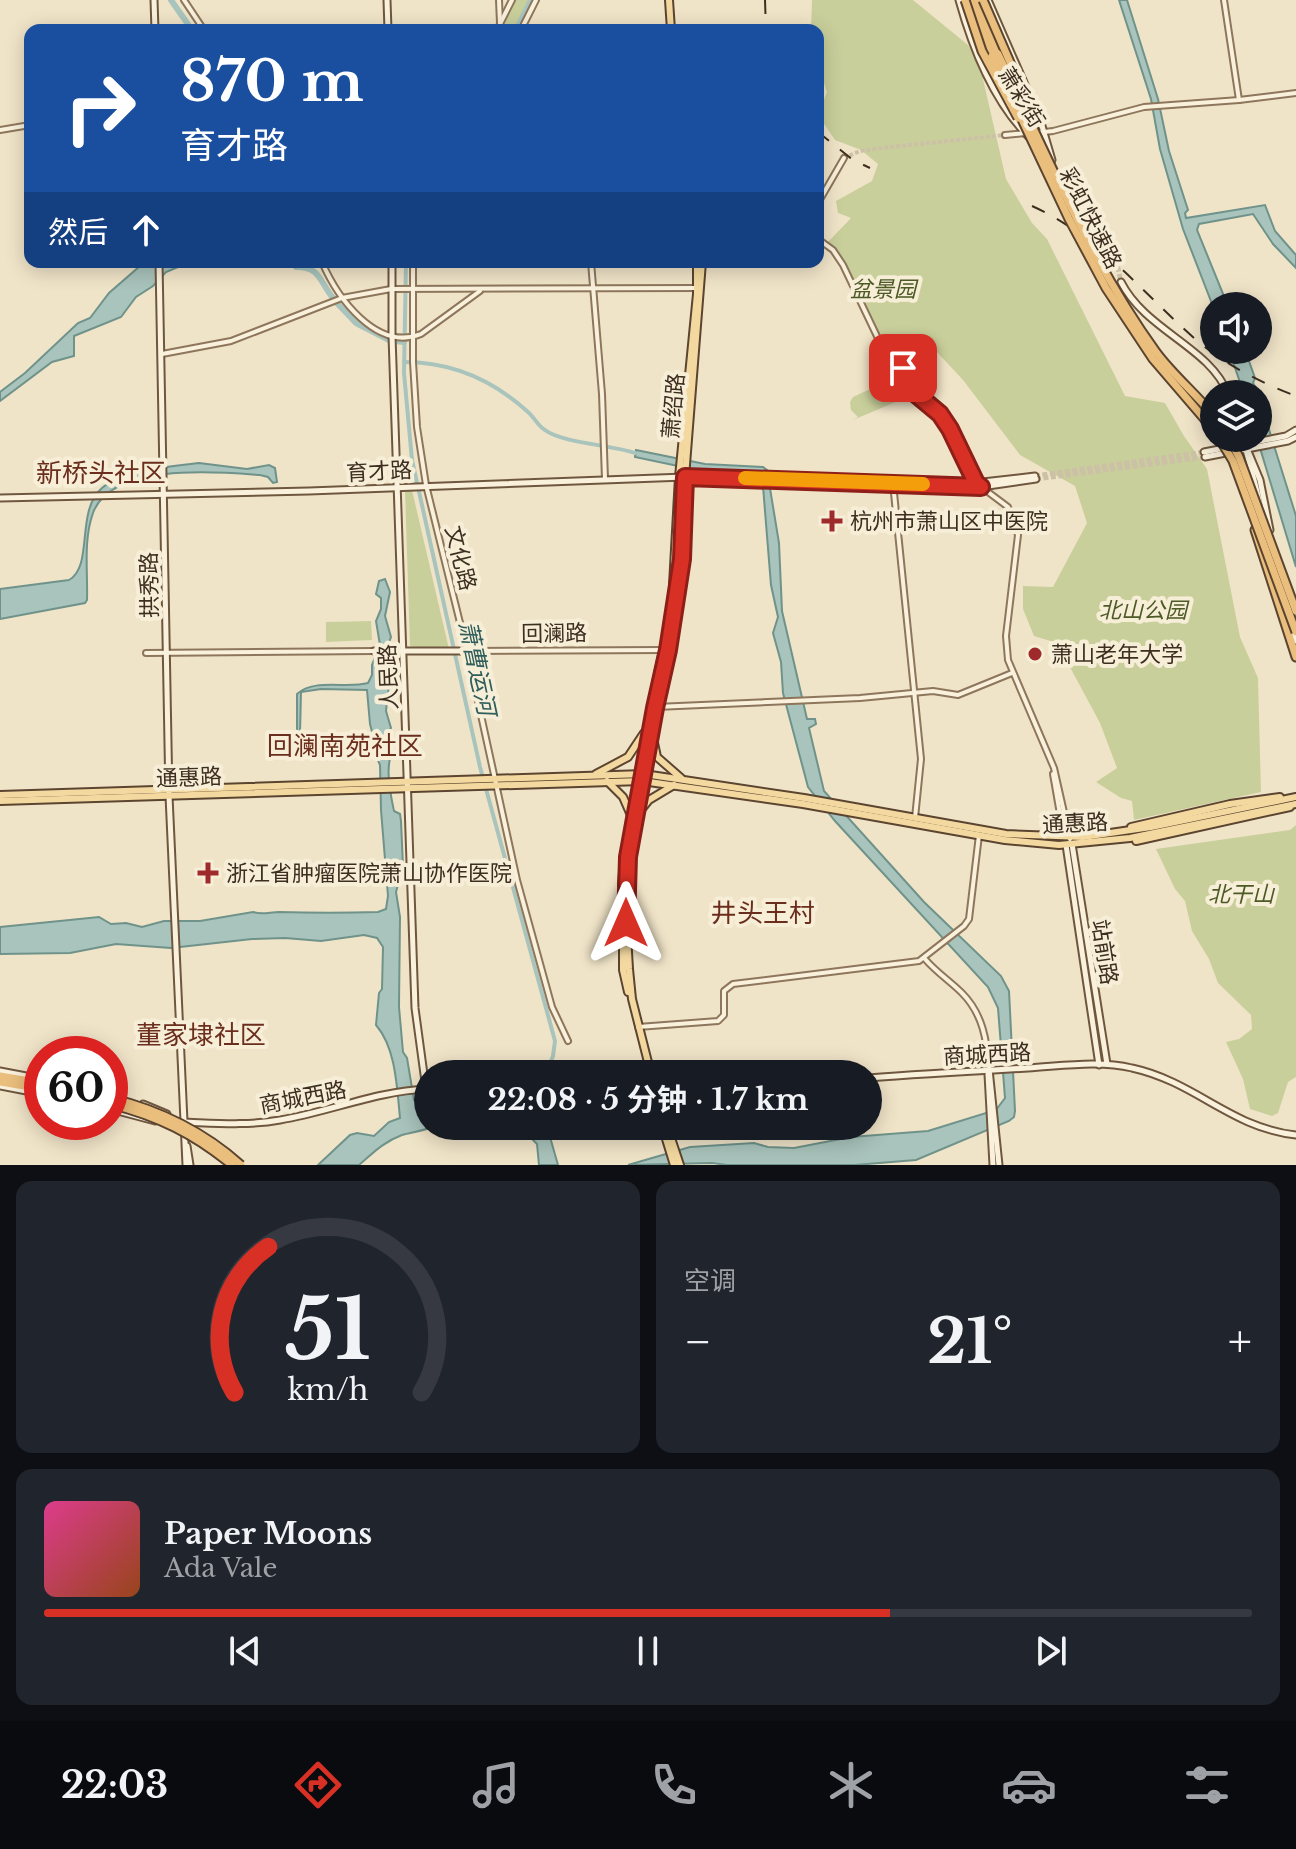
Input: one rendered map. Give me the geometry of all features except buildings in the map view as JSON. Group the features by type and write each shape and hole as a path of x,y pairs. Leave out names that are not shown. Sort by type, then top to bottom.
{"highway":[{"name":"彩虹快速路","path":"965,0 1083,232 1132,316 1165,363 1200,401"},
{"path":"965,0 982,51 1048,164"},
{"name":"彩虹快速路","path":"977,0 995,55"},
{"path":"986,0 1004,53 1028,102 1048,164"},
{"name":"彩虹快速路","path":"1048,164 1090,259 1121,313 1153,359 1200,414"},
{"path":"1228,452 1296,632"},
{"path":"1236,452 1296,611"},
{"path":"1250,508 1260,549 1296,657"},
{"path":"1282,574 1296,602"},
{"path":"0,1073 24,1078"},
{"path":"0,1084 24,1089"},
{"path":"128,1106 169,1116 217,1143 241,1165"},
{"path":"128,1108 171,1123 232,1165"}],"main road":[{"path":"387,0 388,24"},
{"path":"670,0 672,24"},
{"name":"萧彩街","path":"965,0 976,47 994,87 1069,206 1040,119 986,0"},
{"path":"154,1 155,24"},
{"name":"拱秀路","path":"159,268 169,792 182,1122"},
{"name":"人民路","path":"393,268 395,289 392,336 415,1008 423,1060"},
{"name":"萧绍路","path":"633,818 682,559 683,473 700,268"},
{"path":"1122,282 1138,308 1213,369 1220,380"},
{"path":"1279,440 1296,430"},
{"path":"1272,441 1296,437"},
{"path":"1204,454 1214,452"},
{"path":"1250,452 1260,480 1268,526 1296,602"},
{"path":"1250,452 1267,558 1296,641"},
{"name":"育才路","path":"0,498 605,479 683,473 893,483"},
{"path":"893,483 978,485 1036,478"},
{"path":"593,776 628,757 649,728 665,650"},
{"name":"回澜路","path":"374,651 467,651"},
{"path":"649,728 657,757 684,780"},
{"path":"494,782 593,776 684,780 854,810"},
{"path":"409,785 640,778 804,801"},
{"path":"607,781 623,797 633,818 625,900 629,969 646,1060"},
{"name":"通惠路","path":"0,801 409,785"},
{"path":"646,1060 623,970 623,866 633,818 649,800 675,785"},
{"path":"0,795 169,792"},
{"path":"1101,838 1148,822 1230,804 1296,797"},
{"name":"通惠路","path":"854,810 979,832 1130,838 1296,805"},
{"name":"通惠路","path":"854,810 915,818 1035,844 1069,844 1101,838"},
{"path":"1069,844 1099,1065"},
{"name":"站前路","path":"1069,844 1107,1064"},
{"name":"商城西路","path":"882,1077 1107,1064 1151,1073 1191,1090 1238,1120 1265,1130 1296,1135"},
{"path":"989,1069 996,1165"},
{"name":"商城西路","path":"128,1110 153,1121 241,1125 280,1120 414,1090"},
{"name":"商城西路","path":"128,1104 155,1108 182,1122"},
{"path":"182,1122 188,1165"},
{"path":"669,1140 674,1165"},
{"path":"671,1146 680,1165"}],"street":[{"path":"184,0 200,24"},
{"path":"498,24 499,0"},
{"path":"500,24 512,0"},
{"path":"524,24 536,0"},
{"path":"1224,0 1239,100"},
{"path":"1005,135 1042,132 1144,107 1296,93"},
{"path":"0,130 24,126"},
{"path":"824,193 844,158"},
{"path":"824,243 843,265 884,351 903,368 916,394 940,414 978,485 1008,507 1018,535 1006,647 1012,673 1059,786 1069,844"},
{"path":"325,268 342,298 364,321 400,338 411,337 482,290"},
{"name":"文化路","path":"412,268 411,337 417,427 426,485 467,651 494,782 552,1007 568,1041"},
{"path":"591,268 605,479"},
{"path":"162,354 231,341 342,298 395,289 700,288"},
{"path":"893,483 921,759 915,818"},
{"name":"回澜路","path":"467,651 665,650"},
{"path":"146,653 374,651"},
{"path":"655,708 860,698 933,691 958,695 1012,673"},
{"path":"638,1027 718,1021 724,1015 724,991 733,984 925,959 969,919 979,832"},
{"path":"925,959 962,993 975,1010 984,1029 989,1069"}],"green space":[{"path":"516,0 530,0 519,24 505,24"},
{"name":"北山公园","path":"812,0 913,0 968,45 979,62 1006,179 1032,223 1047,239 1125,396 1165,403 1207,469 1240,637 1258,678 1261,792 1134,820 1132,801 1121,798 1096,782 1117,768 1100,723 1057,643 1034,636 1023,609 1023,586 1053,587 1087,523 1075,486 1020,455 963,380 922,336 884,351 828,242 851,218 838,213 836,201 872,181 878,164 861,150 835,140 824,124 827,92 824,83 824,24 811,24"},
{"path":"879,385 891,388 898,401 853,420 858,417 851,410 853,397"},
{"path":"412,490 449,649 410,646 405,492"},
{"path":"371,621 372,640 326,642 326,622"},
{"name":"北干山","path":"1296,825 1296,1077 1288,1082 1278,1113 1272,1116 1250,1109 1243,1079 1226,1042 1239,1039 1252,1029 1251,1015 1218,983 1209,959 1192,931 1185,901 1175,889 1156,849 1290,830"}],"water":[{"path":"1119,0 1127,0 1158,99 1169,151 1188,210 1186,218 1265,205 1275,231 1296,255 1296,268 1273,244 1253,214 1199,224 1197,230 1222,292 1207,292 1183,229 1160,149 1151,99"},
{"path":"138,268 176,268 166,272 153,286 136,297 121,317 74,336 74,356 52,362 0,401 0,392 78,323 90,318 109,293"},
{"path":"1234,364 1250,364 1254,380 1239,380"},
{"path":"1272,439 1296,516 1296,567 1261,452 1272,452"},
{"path":"636,450 705,464 763,467 767,470 779,543 782,611 807,719 815,719 816,724 809,728 824,791 924,902 1001,976 1009,991 1015,1111 1009,1121 916,1160 855,1165 628,1165 690,1147 754,1143 794,1148 835,1140 882,1140 882,1135 928,1131 996,1110 1005,1098 998,1008 988,987 835,821 808,787 783,693 781,662 773,633 778,617 771,585 762,474 697,470 635,457"},
{"path":"199,463 247,469 269,465 275,468 277,482 273,483 268,477 260,475 194,472 143,478 121,485 104,497 93,513 87,545 85,603 0,619 0,589 69,580 76,573 81,563 89,510 102,488 135,473"},
{"path":"385,579 390,592 385,616 391,637 388,645 390,676 386,711 392,745 389,776 394,811 400,814 403,867 396,892 400,917 399,1007 403,1052 407,1058 414,1100 414,1132 378,1148 359,1165 318,1165 350,1135 374,1136 389,1122 400,1118 392,1057 376,1025 382,989 383,947 377,938 364,935 321,941 252,939 171,948 116,944 70,953 0,954 0,927 99,917 111,924 126,923 142,927 164,921 200,921 253,912 378,912 386,909 388,896 380,765 373,749 375,743 367,690 301,692 300,734 297,735 297,694 312,686 368,683 380,645 376,621 381,609 381,598 376,594 379,581"},
{"path":"533,1140 551,1140 558,1165 539,1165 537,1144"}],"waterway":[{"path":"171,0 188,24"},
{"name":"萧曹运河","path":"518,24 530,0"},
{"path":"304,268 319,276 333,298"},
{"name":"萧曹运河","path":"406,268 404,373 412,460 480,767 555,1041 551,1060"},
{"path":"337,303 356,323 389,340"},
{"path":"395,341 404,342"},
{"path":"404,362 455,369 486,382 515,401 553,434 635,453"}],"tunnel":[{"path":"844,158 860,151 1005,135"},
{"path":"1084,229 1115,255 1121,282"},
{"path":"1035,476 1204,452"},
{"path":"1036,479 1205,457"}],"railway":[{"path":"765,0 766,24"},
{"path":"824,137 853,160 870,168"},
{"path":"1032,206 1098,248 1217,356 1255,378 1296,396"}],"slow traffic":[{"path":"745,478 923,484"}],"place":[{"name":"杭州市萧山区中医院","path":"832,521"},
{"name":"萧山老年大学","path":"1035,654"},
{"name":"浙江省肿瘤医院萧山协作医院","path":"208,873"}],"district":[{"name":"新桥头社区","path":"101,473"},
{"name":"回澜南苑社区","path":"345,746"},
{"name":"井头王村","path":"763,913"},
{"name":"董家埭社区","path":"201,1035"}],"route":[{"path":"626,923 628,857 668,650 682,559 685,477 981,487 976,483 950,429 940,414 916,394 903,368"}],"park label":[{"name":"盆景园","path":"883,289"}]}
